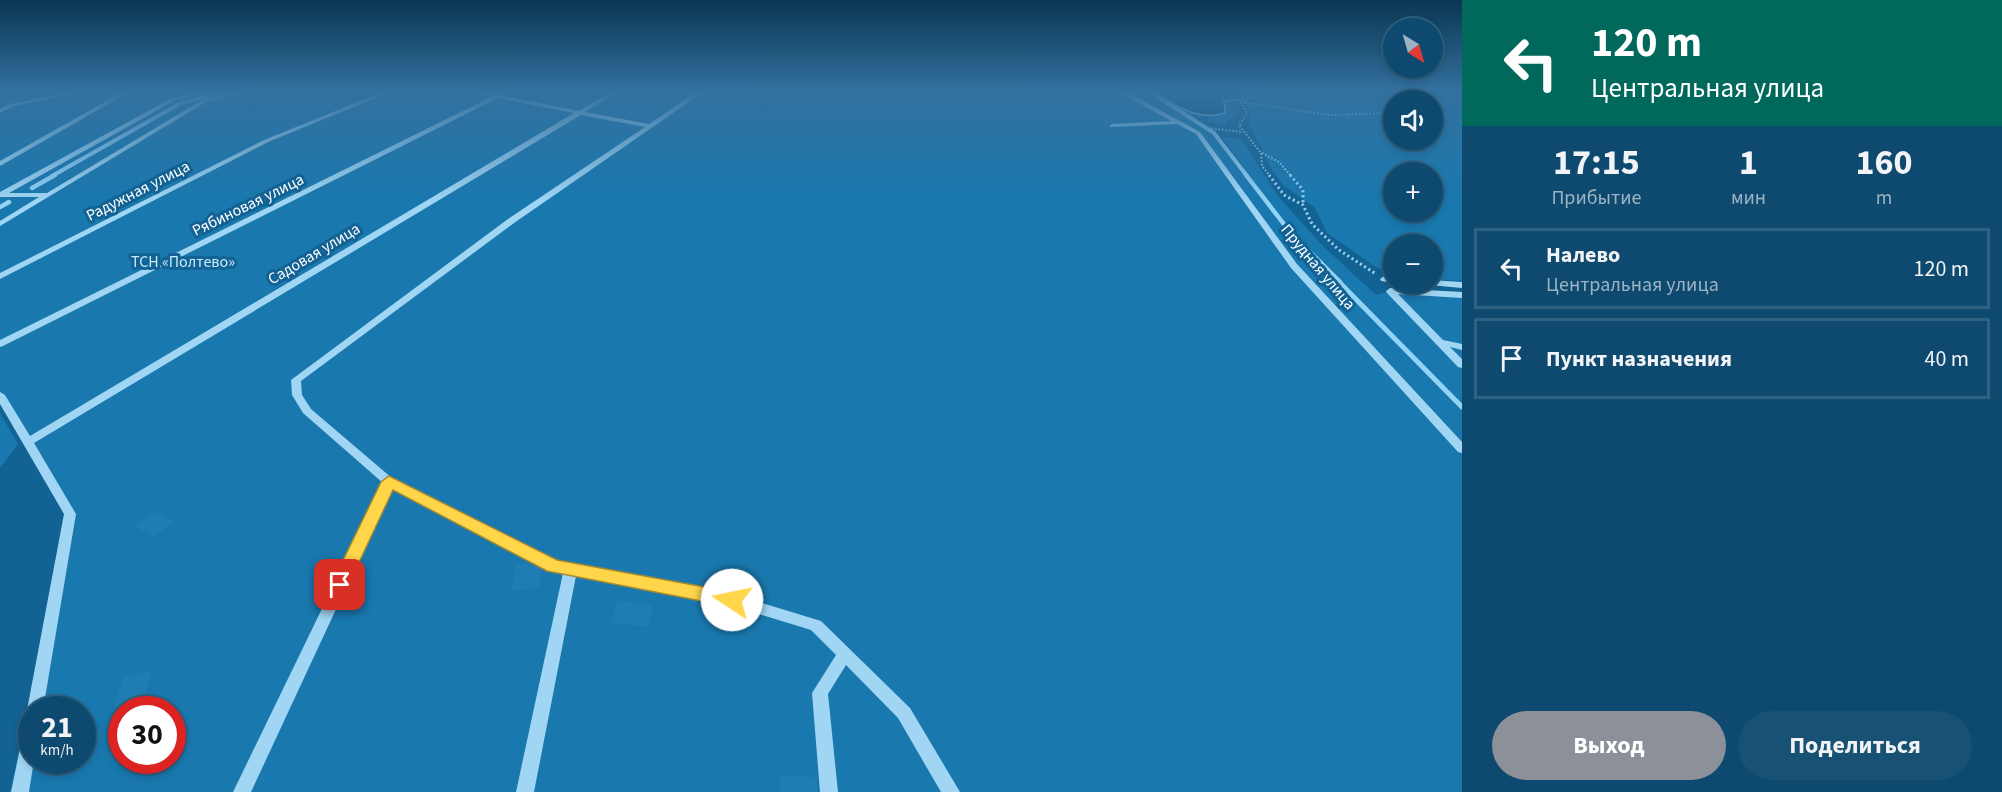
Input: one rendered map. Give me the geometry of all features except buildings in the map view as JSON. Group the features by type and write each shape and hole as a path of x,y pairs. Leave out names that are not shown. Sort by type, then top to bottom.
{"street":[{"path":"0,164 63,128"},
{"path":"0,195 121,128"},
{"path":"0,224 159,128"},
{"name":"Радужная улица","path":"0,276 266,141 298,128"},
{"name":"Рябиновая улица","path":"0,344 435,128"},
{"name":"Садовая улица","path":"28,442 555,128"},
{"path":"645,128 510,221 296,380 297,395 307,411 389,482 553,566 732,600 816,625 904,713 951,792"},
{"name":"Прудная улица","path":"1189,128 1198,133 1294,266 1462,449"},
{"path":"0,195 48,195"},
{"path":"1443,284 1462,285"},
{"path":"1462,295 1390,291 1462,365"},
{"path":"1439,342 1462,347"},
{"path":"0,395 70,514 38,696"},
{"path":"242,792 389,482"},
{"path":"525,792 571,569"},
{"path":"829,792 820,693 845,654"},
{"path":"20,792 23,774"}],"path":[{"path":"1241,128 1261,153 1279,162 1303,190 1303,205 1312,224 1339,250 1383,276"},
{"path":"1214,129 1243,132"},
{"path":"1261,153 1262,166 1284,195 1303,205"}],"green space":[{"name":"ТСН «Полтево»","path":"0,128 1206,128 1214,133 1242,169 1244,168 1222,137 1242,140 1278,196 1322,245 1376,295 1383,293 1462,295 1462,792 10,792 18,755 18,774 96,774 96,696 31,696 70,514 0,395"},
{"path":"1251,128 1383,128 1383,150 1443,150 1443,128 1462,128 1462,281 1443,280 1443,234 1383,234 1383,270 1327,233 1315,208 1283,185 1272,170"},
{"path":"0,413 18,444 0,468"}],"waterway":[{"path":"52,176 137,128"},
{"path":"1206,128 1214,133 1247,176"},
{"path":"32,188 55,175"},
{"path":"1246,175 1290,232 1340,282"},
{"path":"0,207 9,202"},
{"path":"1338,281 1462,407"}],"route":[{"path":"340,585 389,482 553,566 732,600"}]}
